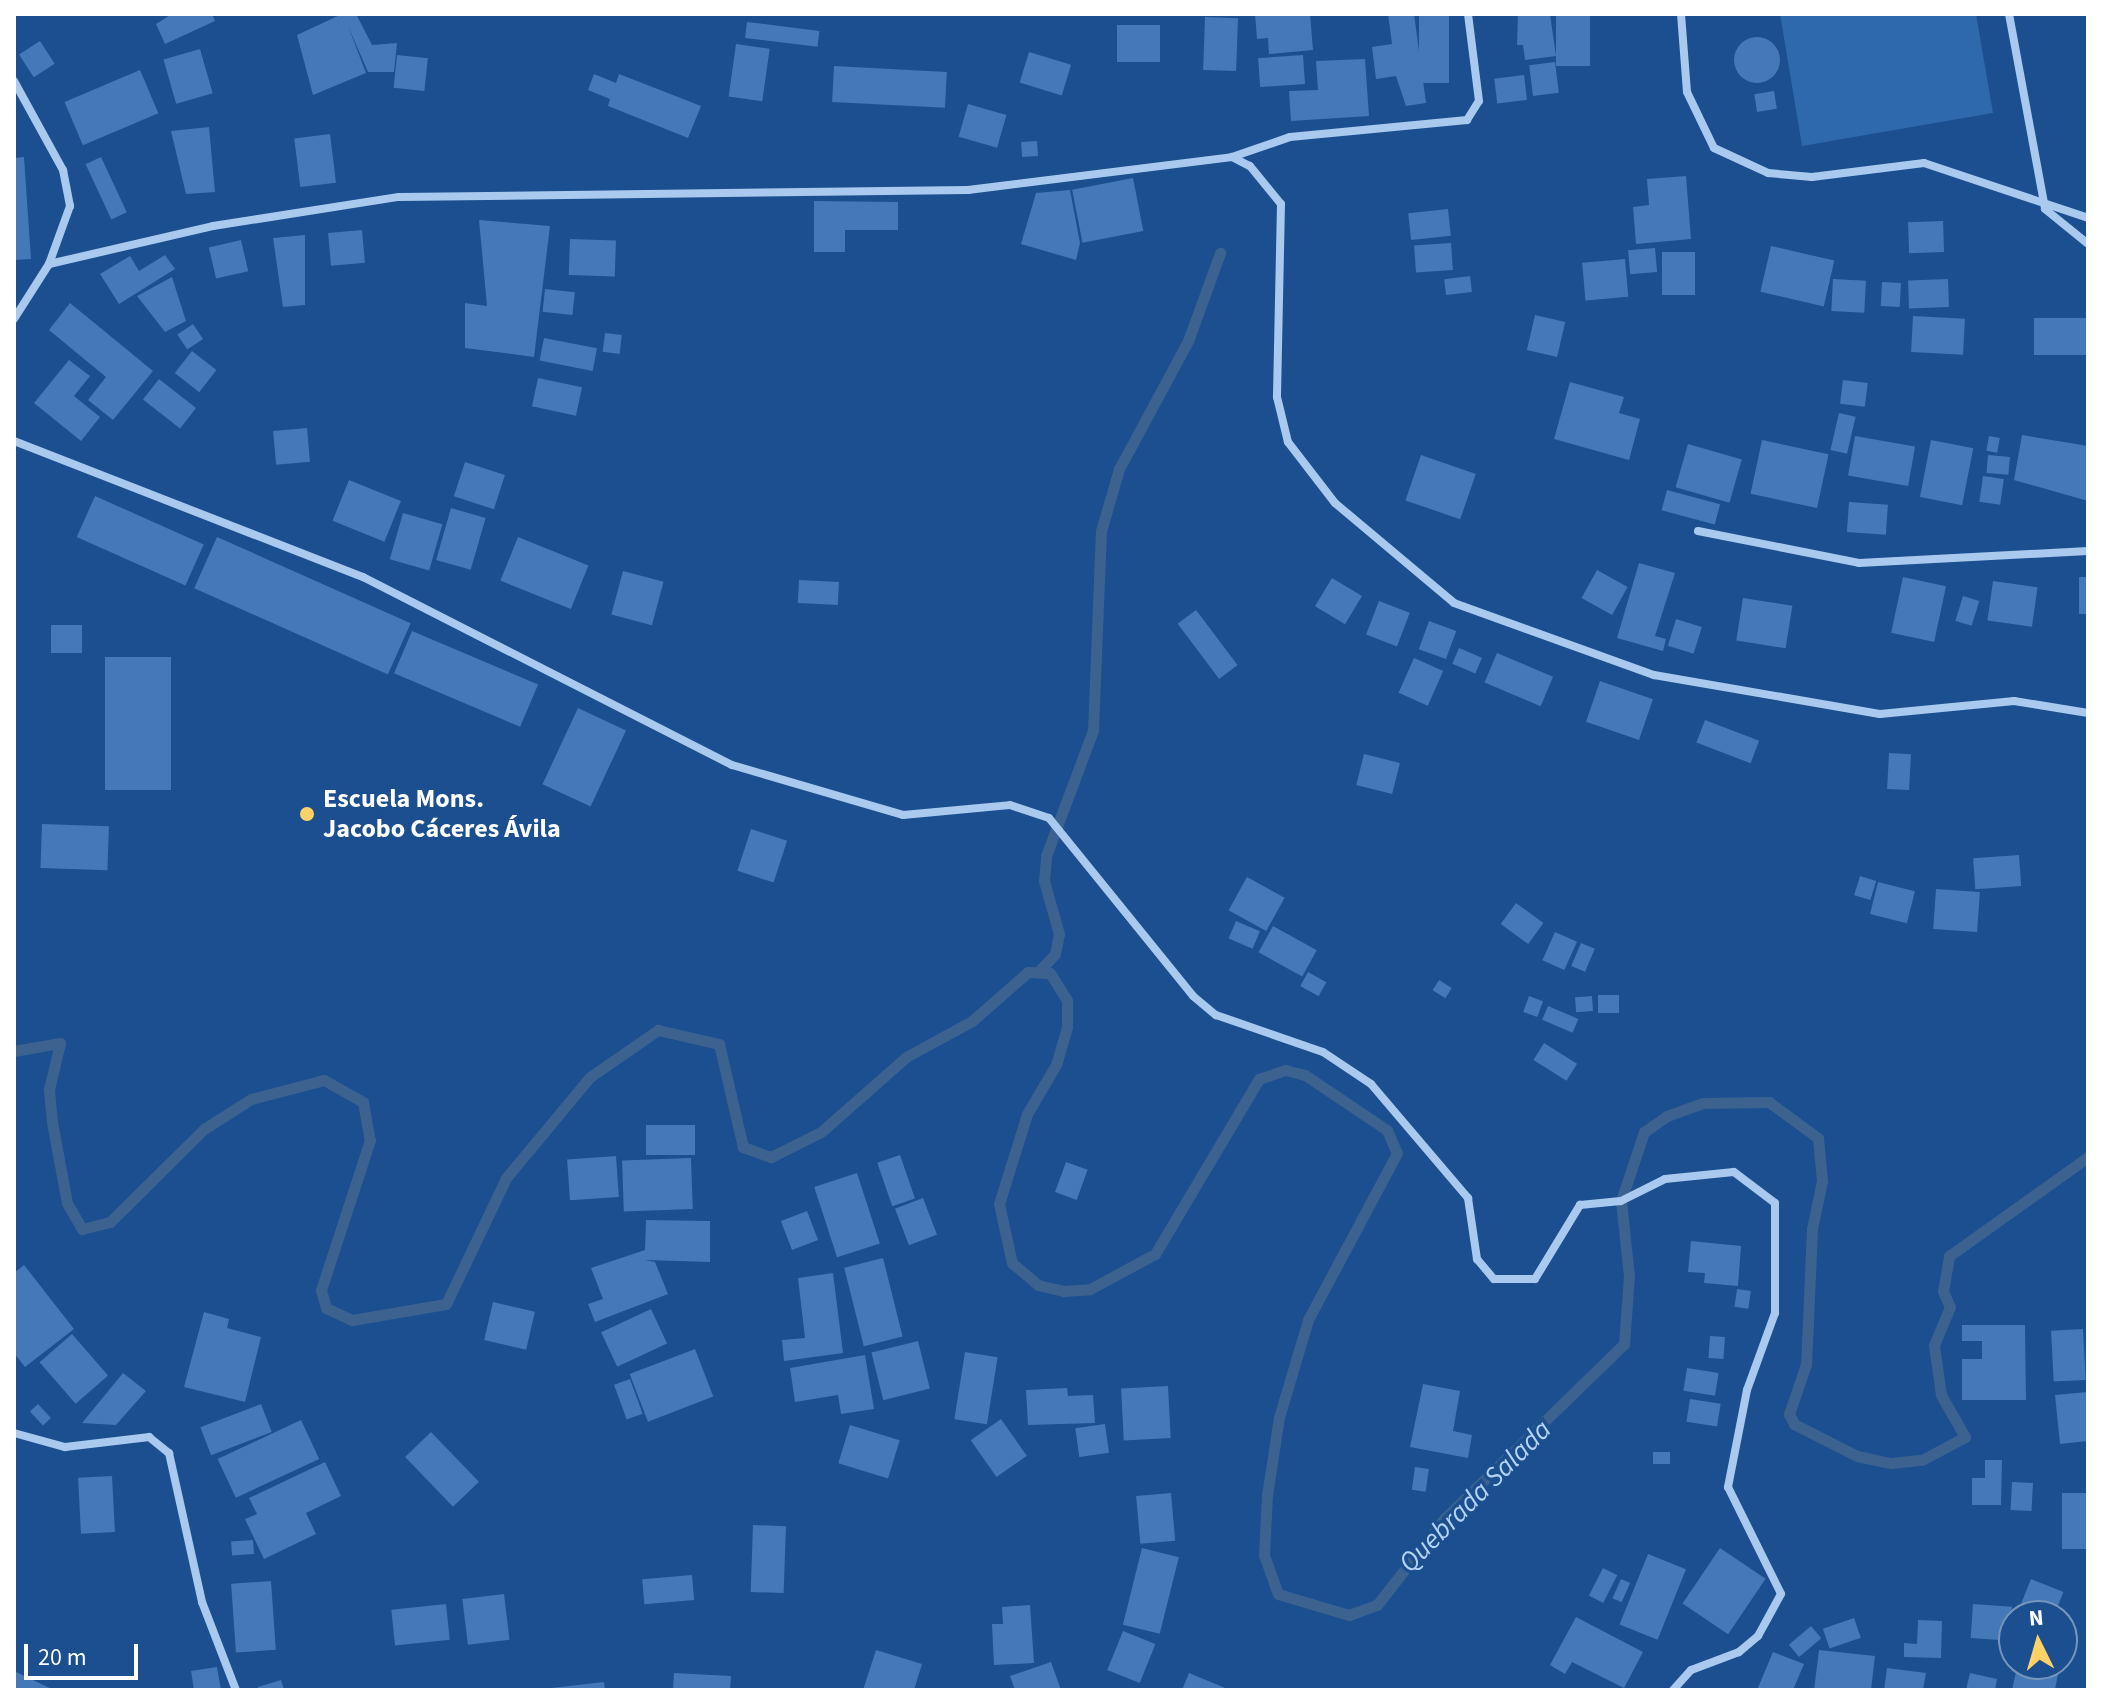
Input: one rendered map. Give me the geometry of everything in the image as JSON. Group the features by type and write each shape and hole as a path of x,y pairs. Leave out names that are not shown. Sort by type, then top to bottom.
{"street":[{"path":"49,264 213,226 399,197 968,190 1232,157 1290,137 1467,120 1479,101 1468,14"},
{"path":"1681,14 1687,92 1714,148 1768,173 1812,177 1924,163 2045,209 2088,218"},
{"path":"2009,14 2045,209 2088,244"},
{"path":"14,81 68,188 66,229 49,264 14,319"},
{"path":"1232,157 1250,166 1281,204 1277,397 1288,442 1335,503 1454,603 1654,675 1880,714 2014,701 2088,713"},
{"path":"14,441 363,577 732,765 903,815 1010,805 1049,818 1072,839 1193,996 1216,1015 1323,1052 1371,1084 1468,1198 1477,1259 1494,1279 1535,1279 1580,1205 1621,1201 1665,1179 1734,1172 1775,1203 1775,1313 1747,1390 1728,1487 1781,1594 1758,1636 1739,1652 1691,1670 1673,1690"},
{"path":"1698,531 1859,563 2088,551"},
{"path":"14,1433 65,1447 149,1437 169,1453 202,1602 236,1690"}],"shaded area":[{"path":"1780,14 1976,14 1993,113 1802,146"}],"building":[{"path":"172,14 212,14 215,21 165,44 156,24"},
{"path":"342,14 356,14 372,45 397,43 394,72 368,72 348,26 366,73 313,95 297,35"},
{"path":"1255,14 1310,14 1313,50 1269,54 1268,38 1257,39"},
{"path":"1388,14 1414,14 1426,103 1406,106 1396,76 1376,79 1372,47 1392,44"},
{"path":"1419,14 1449,14 1449,83 1419,83"},
{"path":"1518,14 1550,14 1556,56 1525,60 1523,45 1517,45"},
{"path":"1556,14 1590,14 1590,66 1556,66"},
{"path":"1205,17 1238,18 1236,71 1203,70"},
{"path":"747,22 819,31 818,47 745,38"},
{"path":"1117,25 1160,25 1160,62 1117,62"},
{"path":"1757,37 1773,44 1780,60 1773,76 1757,83 1741,76 1734,60 1741,44"},
{"path":"40,41 55,64 34,77 19,55"},
{"path":"736,44 770,49 762,101 729,96"},
{"path":"200,49 213,93 176,104 163,59"},
{"path":"1029,52 1071,65 1062,95 1020,83"},
{"path":"397,55 428,58 424,91 394,88"},
{"path":"1303,55 1305,84 1260,87 1258,58"},
{"path":"1365,59 1369,116 1291,121 1289,91 1318,90 1316,61"},
{"path":"1555,62 1559,93 1533,96 1529,65"},
{"path":"834,66 947,72 945,108 832,102"},
{"path":"140,70 158,113 83,145 65,102"},
{"path":"594,74 616,83 619,74 701,106 688,138 608,106 610,99 588,90"},
{"path":"1524,75 1527,100 1497,103 1494,79"},
{"path":"1774,91 1777,109 1757,112 1754,94"},
{"path":"968,104 1006,115 997,148 959,137"},
{"path":"209,127 215,192 186,194 171,131"},
{"path":"330,134 336,183 300,187 294,138"},
{"path":"1037,141 1038,156 1022,157 1021,142"},
{"path":"24,157 31,259 14,260 14,158"},
{"path":"101,157 127,212 111,219 86,164"},
{"path":"1686,176 1691,239 1636,244 1633,207 1649,205 1647,179"},
{"path":"1133,178 1143,231 1082,243 1072,190"},
{"path":"1070,190 1080,243 1076,260 1021,244 1036,193"},
{"path":"814,201 898,202 898,230 845,230 845,252 814,252"},
{"path":"1448,209 1451,236 1411,240 1408,213"},
{"path":"479,220 550,226 534,357 465,348 465,303 487,306"},
{"path":"1943,221 1944,252 1909,253 1908,222"},
{"path":"362,230 365,263 331,266 328,233"},
{"path":"305,235 305,305 283,307 273,238"},
{"path":"570,239 616,241 615,277 569,275"},
{"path":"241,240 248,271 216,279 209,247"},
{"path":"1451,243 1453,270 1416,273 1414,246"},
{"path":"1771,246 1834,261 1824,306 1760,292"},
{"path":"1655,248 1657,272 1630,274 1628,250"},
{"path":"1662,252 1695,252 1695,295 1662,295"},
{"path":"165,255 175,269 119,304 100,274 130,256 139,271"},
{"path":"1625,259 1628,297 1585,301 1582,263"},
{"path":"1470,276 1472,292 1446,295 1444,279"},
{"path":"172,277 186,321 165,332 137,296"},
{"path":"1833,279 1866,281 1864,313 1831,311"},
{"path":"1948,279 1949,307 1909,308 1908,280"},
{"path":"1882,282 1901,283 1900,307 1881,306"},
{"path":"545,289 575,292 572,315 543,312"},
{"path":"70,303 153,371 113,420 88,400 106,377 49,330"},
{"path":"1535,315 1565,322 1557,357 1527,350"},
{"path":"1913,316 1965,319 1963,355 1911,352"},
{"path":"2034,318 2088,318 2088,355 2034,355"},
{"path":"193,324 203,339 187,350 177,335"},
{"path":"605,333 622,335 620,354 603,352"},
{"path":"544,338 597,348 593,371 540,361"},
{"path":"192,351 216,370 199,392 175,373"},
{"path":"69,360 90,376 74,396 100,417 81,441 34,403"},
{"path":"538,378 582,387 576,416 532,406"},
{"path":"159,379 196,408 180,428 143,399"},
{"path":"1843,380 1868,383 1865,407 1840,404"},
{"path":"1570,382 1624,397 1619,413 1640,419 1629,460 1554,439"},
{"path":"1839,413 1856,417 1847,454 1830,450"},
{"path":"307,428 310,462 276,465 273,431"},
{"path":"2022,435 2088,446 2088,501 2014,480"},
{"path":"1855,436 1915,447 1908,486 1848,475"},
{"path":"1989,436 2000,438 1997,453 1986,451"},
{"path":"1762,440 1829,454 1817,508 1751,494"},
{"path":"1931,440 1973,448 1962,505 1920,497"},
{"path":"1688,444 1742,459 1729,503 1676,487"},
{"path":"1421,455 1476,474 1460,519 1405,500"},
{"path":"1988,455 2010,457 2008,475 1986,473"},
{"path":"465,462 505,475 494,509 454,496"},
{"path":"1983,476 2004,479 2000,505 1979,502"},
{"path":"349,480 401,501 384,542 333,521"},
{"path":"1667,490 1720,504 1715,525 1662,510"},
{"path":"95,496 204,544 185,586 77,537"},
{"path":"1849,502 1888,505 1886,535 1847,532"},
{"path":"451,508 486,518 471,570 436,560"},
{"path":"403,513 442,524 429,570 390,559"},
{"path":"217,537 411,623 388,674 194,588"},
{"path":"518,537 588,565 571,609 500,581"},
{"path":"1639,563 1675,573 1655,636 1666,639 1663,651 1617,638"},
{"path":"1597,570 1628,587 1612,615 1581,598"},
{"path":"623,571 664,582 652,625 611,614"},
{"path":"1903,577 1946,586 1934,642 1891,633"},
{"path":"2079,577 2088,577 2088,614 2079,614"},
{"path":"1332,578 1362,596 1345,624 1315,606"},
{"path":"799,580 839,582 838,605 798,603"},
{"path":"1993,581 2038,587 2032,627 1987,621"},
{"path":"1963,596 1979,601 1972,626 1955,621"},
{"path":"1743,598 1792,606 1786,648 1736,640"},
{"path":"1379,601 1410,613 1397,646 1366,635"},
{"path":"1196,610 1238,665 1219,679 1178,624"},
{"path":"1676,619 1702,627 1694,654 1668,646"},
{"path":"1429,621 1456,631 1446,659 1419,649"},
{"path":"51,625 82,625 82,653 51,653"},
{"path":"412,631 538,685 520,727 394,673"},
{"path":"1459,648 1482,658 1475,673 1452,664"},
{"path":"1497,653 1553,677 1541,706 1484,682"},
{"path":"105,657 171,657 171,790 105,790"},
{"path":"1414,658 1443,671 1428,706 1399,693"},
{"path":"1600,681 1653,699 1639,740 1586,722"},
{"path":"578,708 626,730 591,807 543,784"},
{"path":"1705,720 1759,741 1751,763 1696,742"},
{"path":"1889,753 1911,754 1909,790 1887,789"},
{"path":"1364,754 1400,763 1392,794 1356,785"},
{"path":"42,824 109,826 107,870 40,868"},
{"path":"751,829 787,841 774,883 737,871"},
{"path":"2019,855 2021,886 1975,889 1973,858"},
{"path":"1860,876 1876,881 1870,900 1854,895"},
{"path":"1247,877 1285,898 1266,931 1229,910"},
{"path":"1878,882 1915,891 1907,923 1870,914"},
{"path":"1936,889 1980,892 1977,932 1933,929"},
{"path":"1516,903 1544,923 1528,944 1501,924"},
{"path":"1236,921 1260,931 1253,949 1229,938"},
{"path":"1273,926 1317,950 1302,976 1258,952"},
{"path":"1555,932 1577,942 1564,970 1542,960"},
{"path":"1581,943 1595,949 1585,972 1571,966"},
{"path":"1308,972 1326,982 1319,996 1300,986"},
{"path":"1439,980 1452,988 1445,998 1433,990"},
{"path":"1598,995 1619,995 1619,1013 1598,1013"},
{"path":"1529,996 1543,1001 1537,1017 1523,1012"},
{"path":"1592,996 1593,1011 1576,1012 1575,997"},
{"path":"1548,1006 1578,1019 1573,1033 1542,1020"},
{"path":"1544,1043 1577,1064 1566,1081 1533,1060"},
{"path":"646,1125 695,1125 695,1155 646,1155"},
{"path":"900,1155 915,1198 892,1206 877,1163"},
{"path":"616,1156 619,1197 570,1200 567,1159"},
{"path":"691,1158 693,1209 624,1211 622,1160"},
{"path":"1066,1162 1088,1170 1077,1200 1055,1192"},
{"path":"857,1173 880,1243 837,1257 814,1187"},
{"path":"923,1198 937,1234 909,1245 895,1209"},
{"path":"807,1211 818,1240 792,1250 781,1221"},
{"path":"646,1220 710,1221 710,1262 645,1260 655,1262 668,1294 595,1322 588,1304 603,1299 591,1268 645,1250"},
{"path":"1691,1241 1741,1246 1738,1286 1704,1283 1705,1273 1688,1272"},
{"path":"883,1258 903,1337 864,1346 844,1268"},
{"path":"24,1265 74,1329 25,1367 14,1353 14,1273"},
{"path":"833,1273 843,1353 784,1361 782,1340 805,1338 798,1278"},
{"path":"1737,1289 1751,1291 1748,1309 1734,1307"},
{"path":"493,1302 535,1312 526,1350 484,1340"},
{"path":"651,1309 667,1343 617,1367 601,1332"},
{"path":"204,1312 229,1319 227,1328 261,1337 245,1402 184,1387"},
{"path":"1962,1325 2025,1325 2026,1400 1962,1400 1962,1359 1982,1359 1982,1341 1962,1341"},
{"path":"2083,1329 2086,1380 2054,1382 2051,1331"},
{"path":"72,1334 108,1376 76,1404 40,1362"},
{"path":"1710,1336 1725,1337 1723,1359 1708,1358"},
{"path":"918,1341 930,1389 883,1400 871,1353"},
{"path":"695,1349 713,1397 648,1422 630,1374"},
{"path":"965,1352 998,1357 987,1424 954,1419"},
{"path":"865,1355 874,1409 841,1414 838,1395 795,1402 790,1368"},
{"path":"1687,1368 1719,1373 1715,1396 1683,1391"},
{"path":"123,1373 146,1391 116,1425 82,1423"},
{"path":"630,1379 643,1414 627,1420 614,1385"},
{"path":"1423,1384 1460,1391 1453,1431 1472,1435 1468,1458 1410,1447"},
{"path":"1168,1386 1171,1438 1124,1440 1121,1388"},
{"path":"1067,1388 1068,1396 1093,1395 1095,1423 1028,1425 1026,1390"},
{"path":"2088,1392 2088,1441 2060,1444 2055,1395"},
{"path":"1690,1399 1721,1404 1717,1427 1686,1422"},
{"path":"38,1404 51,1418 43,1425 30,1412"},
{"path":"261,1404 272,1432 211,1455 200,1427"},
{"path":"1001,1419 1027,1456 997,1477 971,1440"},
{"path":"301,1420 319,1459 236,1498 218,1459"},
{"path":"1105,1424 1109,1453 1079,1457 1075,1428"},
{"path":"850,1425 900,1440 888,1478 838,1463"},
{"path":"431,1432 479,1482 453,1507 405,1457"},
{"path":"1653,1452 1670,1452 1670,1464 1653,1464"},
{"path":"1985,1460 2002,1460 2001,1505 1972,1505 1972,1478 1985,1478"},
{"path":"325,1462 341,1496 306,1513 316,1534 264,1559 245,1519 257,1514 249,1498"},
{"path":"1415,1467 1429,1469 1426,1492 1412,1490"},
{"path":"112,1476 115,1532 81,1534 78,1478"},
{"path":"2012,1482 2033,1483 2032,1511 2011,1510"},
{"path":"1171,1493 1175,1541 1140,1544 1136,1496"},
{"path":"2062,1493 2088,1493 2088,1549 2062,1549"},
{"path":"753,1525 786,1526 784,1593 751,1592"},
{"path":"253,1540 254,1554 232,1556 231,1542"},
{"path":"1142,1548 1179,1557 1160,1634 1123,1625"},
{"path":"1720,1548 1766,1579 1728,1634 1683,1604"},
{"path":"1648,1554 1686,1569 1658,1640 1620,1624"},
{"path":"1603,1568 1617,1575 1603,1603 1589,1596"},
{"path":"692,1575 694,1600 644,1604 642,1579"},
{"path":"1621,1579 1630,1583 1622,1602 1612,1598"},
{"path":"2031,1579 2063,1592 2060,1600 2023,1600"},
{"path":"271,1581 276,1650 236,1653 231,1584"},
{"path":"504,1594 510,1640 468,1645 462,1599"},
{"path":"446,1604 450,1640 395,1646 391,1610"},
{"path":"1973,1604 1998,1606 1998,1640 1971,1638"},
{"path":"1030,1605 1034,1663 994,1665 992,1624 1003,1624 1002,1607"},
{"path":"1576,1617 1643,1652 1624,1688 1572,1662 1565,1674 1550,1665"},
{"path":"1854,1618 1861,1638 1830,1649 1823,1629"},
{"path":"1918,1620 1942,1621 1941,1658 1904,1657 1904,1643 1917,1644"},
{"path":"1811,1626 1821,1638 1799,1657 1789,1645"},
{"path":"1123,1631 1155,1644 1140,1683 1107,1670"},
{"path":"876,1650 922,1664 914,1690 863,1690"},
{"path":"1819,1650 1875,1656 1871,1690 1814,1690"},
{"path":"1773,1652 1804,1664 1793,1690 1757,1690"},
{"path":"1051,1662 1061,1690 1015,1690 1010,1676"},
{"path":"217,1667 221,1690 194,1690 191,1671"},
{"path":"1887,1668 1926,1673 1923,1690 1884,1690"},
{"path":"14,1671 54,1690 14,1690"},
{"path":"674,1673 731,1676 730,1690 673,1690"},
{"path":"1189,1673 1230,1690 1182,1690"},
{"path":"1970,1673 1997,1679 1995,1690 1966,1690"},
{"path":"281,1680 284,1690 258,1690 258,1687"},
{"path":"2014,1680 2057,1680 2055,1690 2012,1690"},
{"path":"604,1682 605,1690 551,1690 551,1688"}],"waterway":[{"path":"1040,970 1055,954 1059,934 1044,881 1046,856 1093,730 1101,531 1119,469 1188,341 1220,253"},
{"name":"Quebrada Salada","path":"14,1051 60,1043 49,1089 52,1122 67,1203 82,1229 110,1222 204,1129 251,1099 324,1080 363,1102 370,1140 321,1290 326,1308 352,1320 446,1304 506,1178 590,1077 658,1030 719,1044 743,1147 771,1157 821,1132 906,1057 972,1021 1028,972 1050,973 1067,1000 1067,1027 1057,1063 1027,1114 999,1204 1012,1263 1038,1285 1064,1291 1090,1289 1155,1254 1259,1079 1285,1070 1305,1075 1387,1130 1397,1153 1308,1320 1279,1417 1267,1495 1264,1555 1278,1594 1349,1615 1377,1605 1444,1519 1624,1344 1629,1276 1621,1201 1644,1132 1667,1116 1703,1103 1769,1102 1818,1138 1822,1181 1812,1229 1806,1364 1789,1414 1794,1424 1857,1456 1891,1463 1922,1460 1965,1437 1941,1395 1934,1345 1950,1307 1943,1291 1949,1256 2088,1157"}],"place":[{"name":"Escuela Mons. Jacobo Cáceres Ávila","path":"307,814"}]}
